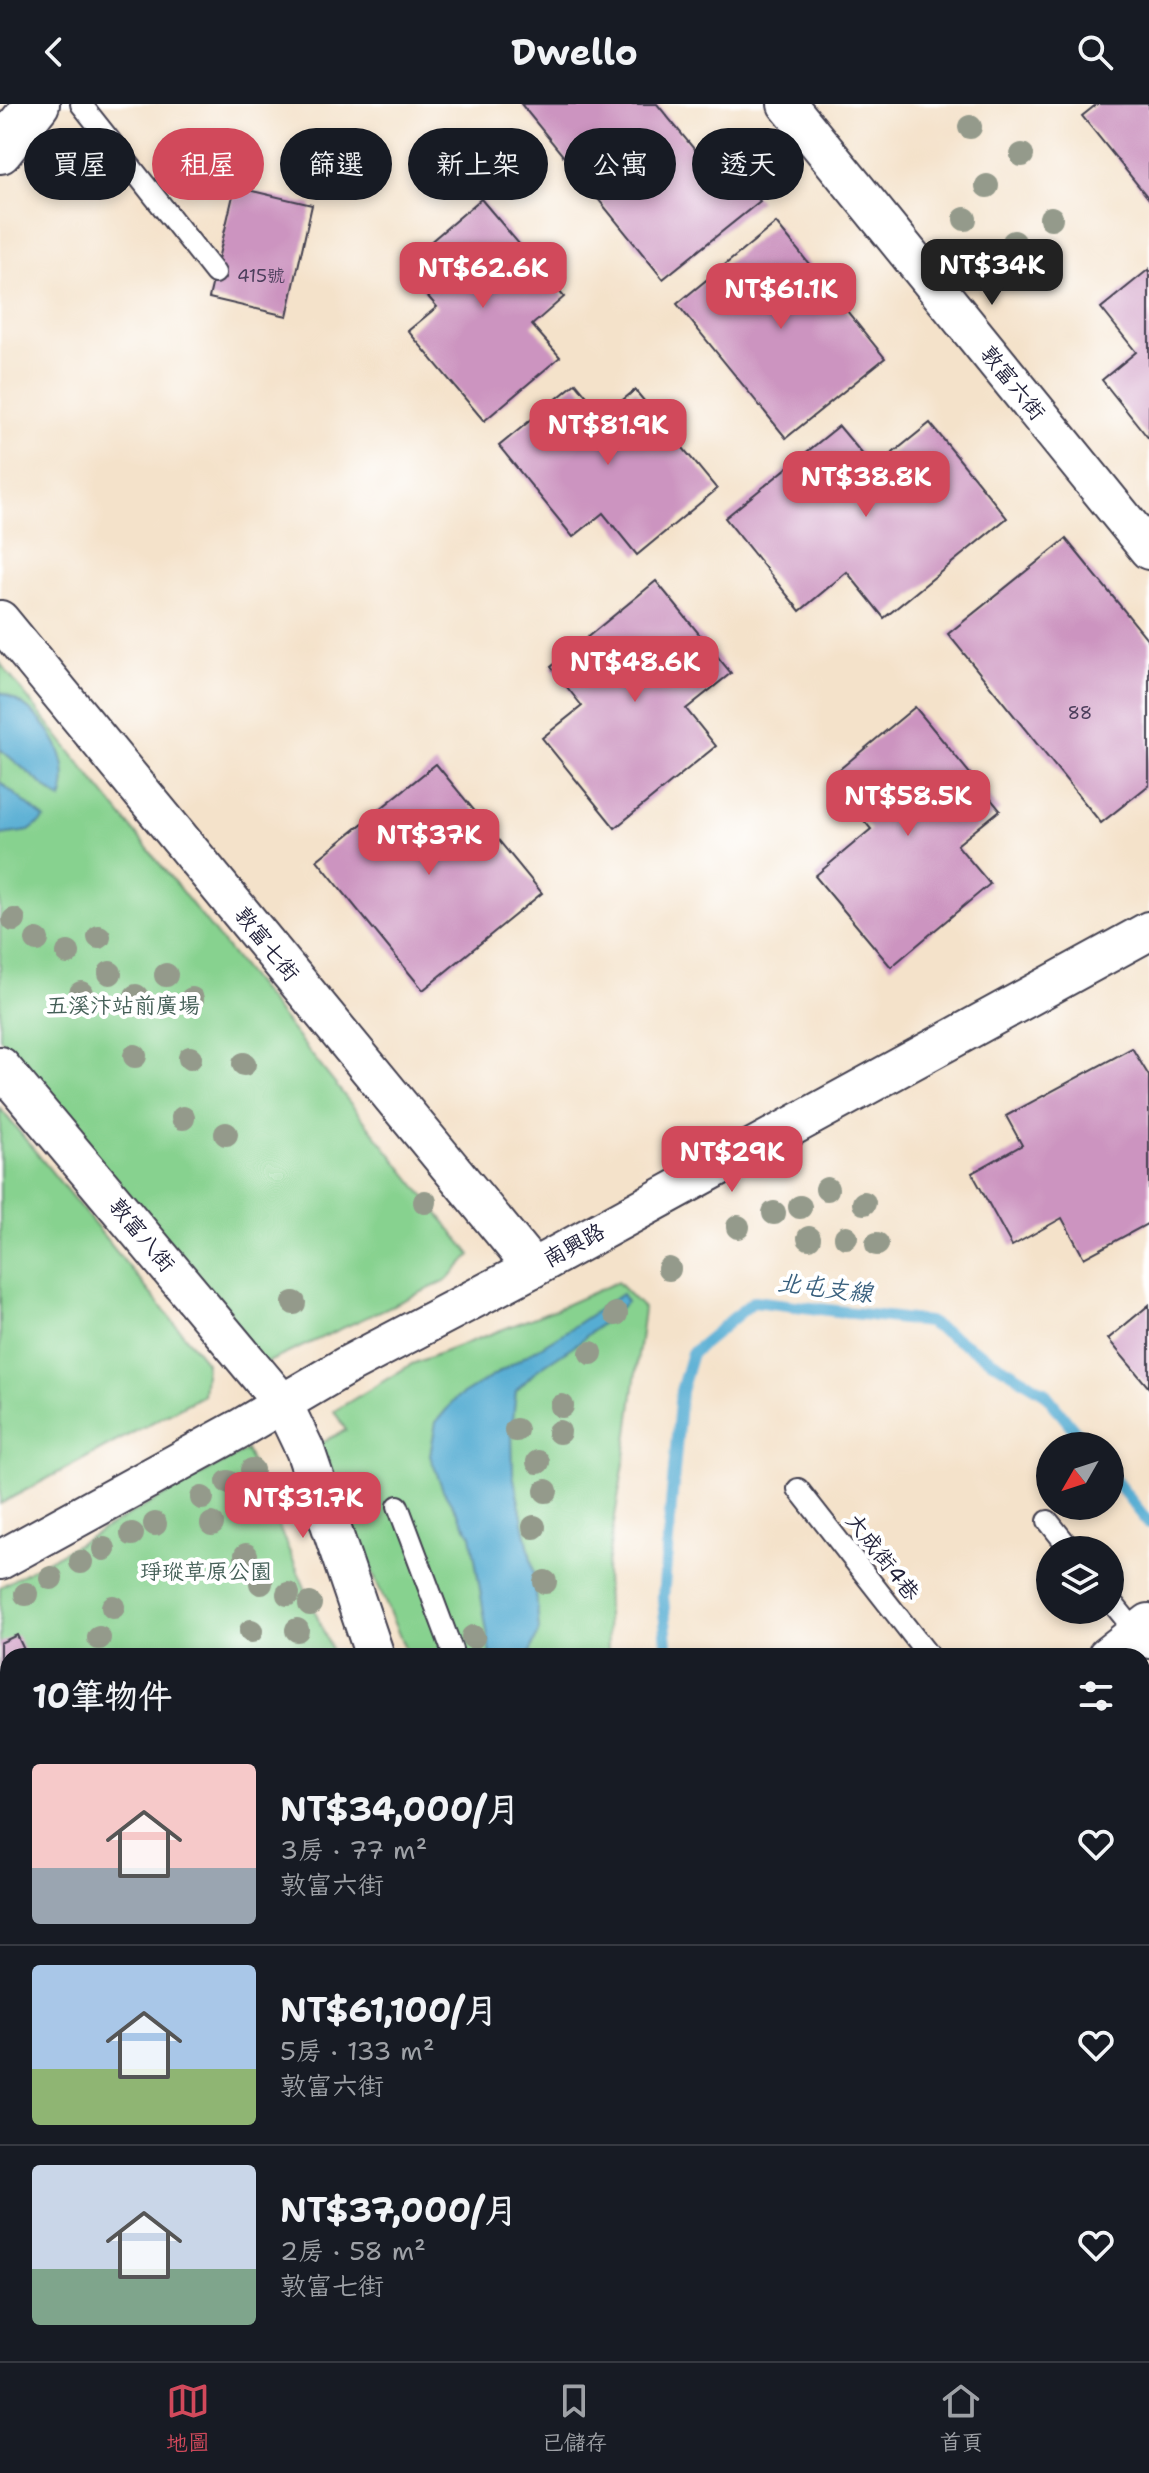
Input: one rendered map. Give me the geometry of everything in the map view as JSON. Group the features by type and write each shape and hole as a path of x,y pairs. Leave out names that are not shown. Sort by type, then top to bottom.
{"street":[{"path":"0,151 37,104"},
{"name":"敦富六街","path":"787,104 1149,550"},
{"name":"敦富七街","path":"0,620 533,1268"},
{"name":"南興路","path":"0,1560 346,1366 533,1268 1149,931"},
{"name":"敦富八街","path":"0,1066 283,1404 305,1450 372,1648"}],"lane":[{"path":"81,104 215,273"},
{"name":"大成街4巷","path":"798,1489 923,1648"},
{"path":"398,1506 451,1648"},
{"path":"1048,1521 1060,1536"},
{"path":"1124,1622 1135,1640"}],"green space":[{"name":"五溪汴站前廣場","path":"0,663 471,1255 446,1281 264,1364 0,1038"},
{"path":"0,1108 206,1362 203,1395 0,1504"},
{"path":"617,1282 644,1309 625,1457 606,1571 608,1648 405,1648 316,1445 346,1430 334,1411 412,1364 556,1309"},
{"name":"琤瑽草原公園","path":"246,1450 331,1648 0,1648 0,1587"}],"water":[{"path":"0,692 29,710 52,736 64,766 61,800 0,749"},
{"path":"0,782 45,819 29,831 0,835"},
{"path":"622,1294 627,1302 579,1342 537,1370 516,1391 512,1429 513,1474 535,1578 539,1630 532,1648 490,1648 471,1535 443,1490 430,1455 436,1422 455,1399"}],"building":[{"path":"521,104 657,104 692,147 692,200 760,201 663,279 599,200 676,200 676,128 564,128 564,157 548,137 548,128 540,128"},
{"path":"1097,104 1149,104 1149,199 1082,116"},
{"path":"264,194 280,200 312,205 287,316 209,298 232,200 264,200"},
{"path":"482,200 564,297 532,325 560,357 484,421 408,331 437,307 402,266"},
{"path":"776,223 885,358 786,438 677,304"},
{"path":"1149,269 1149,439 1102,380 1136,352 1101,308"},
{"path":"576,383 603,416 635,390 717,489 637,555 603,513 573,537 499,446"},
{"path":"930,423 1007,518 884,618 847,572 800,611 725,518 839,426 874,468"},
{"path":"1066,539 1149,641 1149,785 1101,823 948,634"},
{"path":"656,581 731,673 686,709 716,746 615,828 542,738 582,706 551,667"},
{"path":"915,707 1000,810 957,845 990,884 891,967 815,876 871,829 829,778"},
{"path":"436,764 542,893 423,990 317,860"},
{"path":"1132,1048 1149,1076 1149,1223 1084,1258 1062,1218 1012,1246 972,1173 1022,1145 1006,1116"},
{"path":"1149,1305 1149,1388 1108,1339"},
{"path":"17,1635 23,1648 0,1648 0,1643"}],"waterway":[{"name":"北屯支線","path":"667,1648 663,1597 681,1391 692,1353 754,1301 928,1322 1044,1392 1076,1432"},
{"name":"北屯支線","path":"1124,1492 1149,1523"}]}
